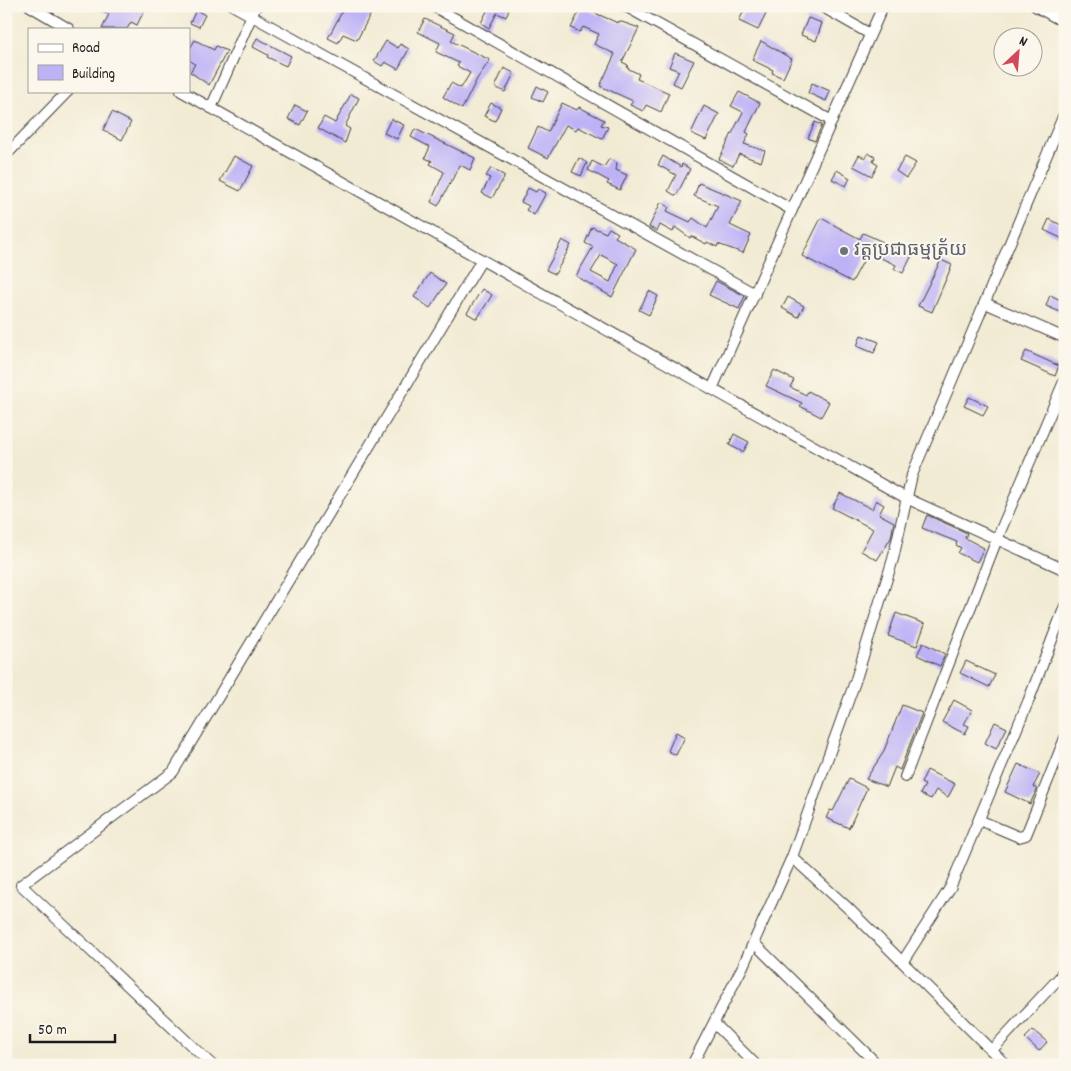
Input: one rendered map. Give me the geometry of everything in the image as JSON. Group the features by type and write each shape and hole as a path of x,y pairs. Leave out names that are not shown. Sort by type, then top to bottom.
{"street":[{"path":"30,6 67,28"},
{"path":"234,6 253,11 755,294"},
{"path":"433,6 792,210"},
{"path":"625,6 832,120"},
{"path":"821,6 870,34"},
{"path":"712,389 882,6"},
{"path":"1036,6 1065,22"},
{"path":"211,108 253,11"},
{"path":"6,155 67,92"},
{"path":"183,92 906,498 1065,570"},
{"path":"692,1065 754,943 792,858 856,679 893,558 912,475 1065,112"},
{"path":"212,1065 21,885 173,772 481,261"},
{"path":"985,303 1065,338"},
{"path":"905,777 997,539 1065,379"},
{"path":"903,961 950,888 1028,702 1065,606"},
{"path":"979,820 1019,837 1026,835 1065,738"},
{"path":"792,858 903,961 1006,1065"},
{"path":"754,943 878,1065"},
{"path":"992,1050 1060,977 1065,966"},
{"path":"714,1023 756,1065"}],"building":[{"path":"92,6 139,6 145,9 137,25 131,22 128,28 102,28 109,14"},
{"path":"345,6 375,6 357,40 343,34 338,43 328,38"},
{"path":"483,6 510,6 506,17 497,13 489,28 481,23 488,9"},
{"path":"582,6 592,6 590,11 618,23 619,21 639,28 622,62 628,65 627,68 639,74 637,79 669,93 661,112 646,105 643,111 630,105 633,101 600,86 615,54 594,44 599,34 583,27 580,32 571,28"},
{"path":"746,6 770,6 758,30 739,21"},
{"path":"196,10 205,15 199,27 190,23"},
{"path":"808,18 822,23 816,41 801,35"},
{"path":"425,19 455,33 451,41 490,60 477,79 462,109 443,97 451,83 461,88 470,73 457,66 459,63 436,52 440,43 418,32"},
{"path":"257,38 291,56 286,66 267,57 268,55 253,47"},
{"path":"195,40 214,50 216,46 227,51 209,85 190,72 195,64 190,61 190,48"},
{"path":"386,41 398,48 400,44 409,49 398,69 385,62 382,66 374,61"},
{"path":"761,41 792,59 783,78 772,73 773,70 752,60"},
{"path":"675,53 694,61 681,87 673,83 679,71 669,67"},
{"path":"504,68 514,73 505,92 495,87"},
{"path":"812,83 830,91 826,101 808,93"},
{"path":"537,86 548,92 543,102 532,97"},
{"path":"739,92 760,103 746,132 749,134 744,144 765,151 761,162 739,154 733,166 719,159 743,112 731,106"},
{"path":"351,94 359,98 345,126 350,129 345,143 318,128 324,117 335,123"},
{"path":"491,103 501,108 495,121 484,116"},
{"path":"562,103 577,110 579,107 604,120 601,125 608,127 602,139 578,127 576,130 566,125 548,158 528,148 538,127 548,132"},
{"path":"295,105 307,111 300,125 288,119"},
{"path":"704,106 719,114 706,140 691,133"},
{"path":"112,112 131,122 122,140 103,130"},
{"path":"391,119 404,125 397,139 384,133"},
{"path":"815,122 822,125 815,141 808,138"},
{"path":"415,129 475,158 470,170 460,165 438,206 431,202 444,172 430,164 432,161 425,158 430,147 411,137"},
{"path":"868,153 875,157 873,162 878,165 872,176 853,166 859,155 865,158"},
{"path":"234,156 253,166 240,191 220,181"},
{"path":"663,156 681,167 682,164 690,169 676,196 668,191 676,175 658,165"},
{"path":"905,157 916,163 906,178 896,171"},
{"path":"579,158 587,163 581,176 572,172"},
{"path":"609,159 617,163 616,170 627,175 620,190 607,184 609,181 588,170 592,161 604,167"},
{"path":"491,168 505,176 492,198 482,193 490,178 486,176"},
{"path":"837,170 850,178 846,186 832,179"},
{"path":"699,183 742,201 730,225 751,235 743,253 718,244 717,247 707,242 706,244 691,236 690,238 675,227 673,232 660,225 657,231 649,227 661,202 669,207 667,211 690,222 693,218 707,228 718,206 694,196"},
{"path":"528,188 536,192 538,189 546,193 534,215 526,210 529,206 521,202"},
{"path":"821,218 860,239 863,233 912,255 903,273 894,269 896,265 868,252 852,282 802,256"},
{"path":"1049,219 1065,227 1065,240 1044,230"},
{"path":"592,227 606,233 609,228 618,233 615,237 636,249 612,297 576,276 593,247 585,243","holes":["601,255 618,264 610,282 591,272"]},
{"path":"562,240 571,245 555,274 546,270"},
{"path":"941,260 952,265 932,312 918,306"},
{"path":"430,273 446,284 430,308 414,297"},
{"path":"716,281 745,296 739,309 709,295"},
{"path":"482,289 492,295 477,319 467,313"},
{"path":"649,291 658,296 649,315 639,310"},
{"path":"1050,295 1065,302 1065,314 1046,306"},
{"path":"788,297 804,306 798,317 782,308"},
{"path":"861,335 879,342 874,353 857,346"},
{"path":"1026,351 1059,366 1055,376 1021,361"},
{"path":"774,370 794,380 790,387 806,395 808,391 829,402 821,417 800,406 802,403 766,386"},
{"path":"969,397 988,406 983,415 964,406"},
{"path":"734,434 749,442 743,452 729,445"},
{"path":"840,493 872,509 876,500 884,505 879,514 894,522 891,538 877,560 861,551 873,529 832,508"},
{"path":"927,515 967,533 965,538 984,548 977,562 958,553 961,548 956,545 957,542 922,528"},
{"path":"896,613 925,624 917,646 888,636"},
{"path":"923,643 945,654 940,666 917,655"},
{"path":"966,661 995,675 989,687 960,673"},
{"path":"954,700 972,710 964,724 969,726 965,734 942,722"},
{"path":"902,705 922,713 900,770 895,767 887,787 866,779 883,753"},
{"path":"995,722 1007,728 996,749 985,743"},
{"path":"676,732 685,737 676,755 668,751"},
{"path":"1018,764 1040,774 1033,787 1037,789 1030,804 1005,792"},
{"path":"927,770 955,784 948,797 936,790 931,799 920,794 925,785 921,783"},
{"path":"849,779 867,788 849,828 826,818 830,810 833,811"},
{"path":"1033,1030 1047,1042 1039,1051 1025,1038"}],"place":[{"name":"វត្តប្រជាធម្មត្រ័យ","path":"844,251"}]}
